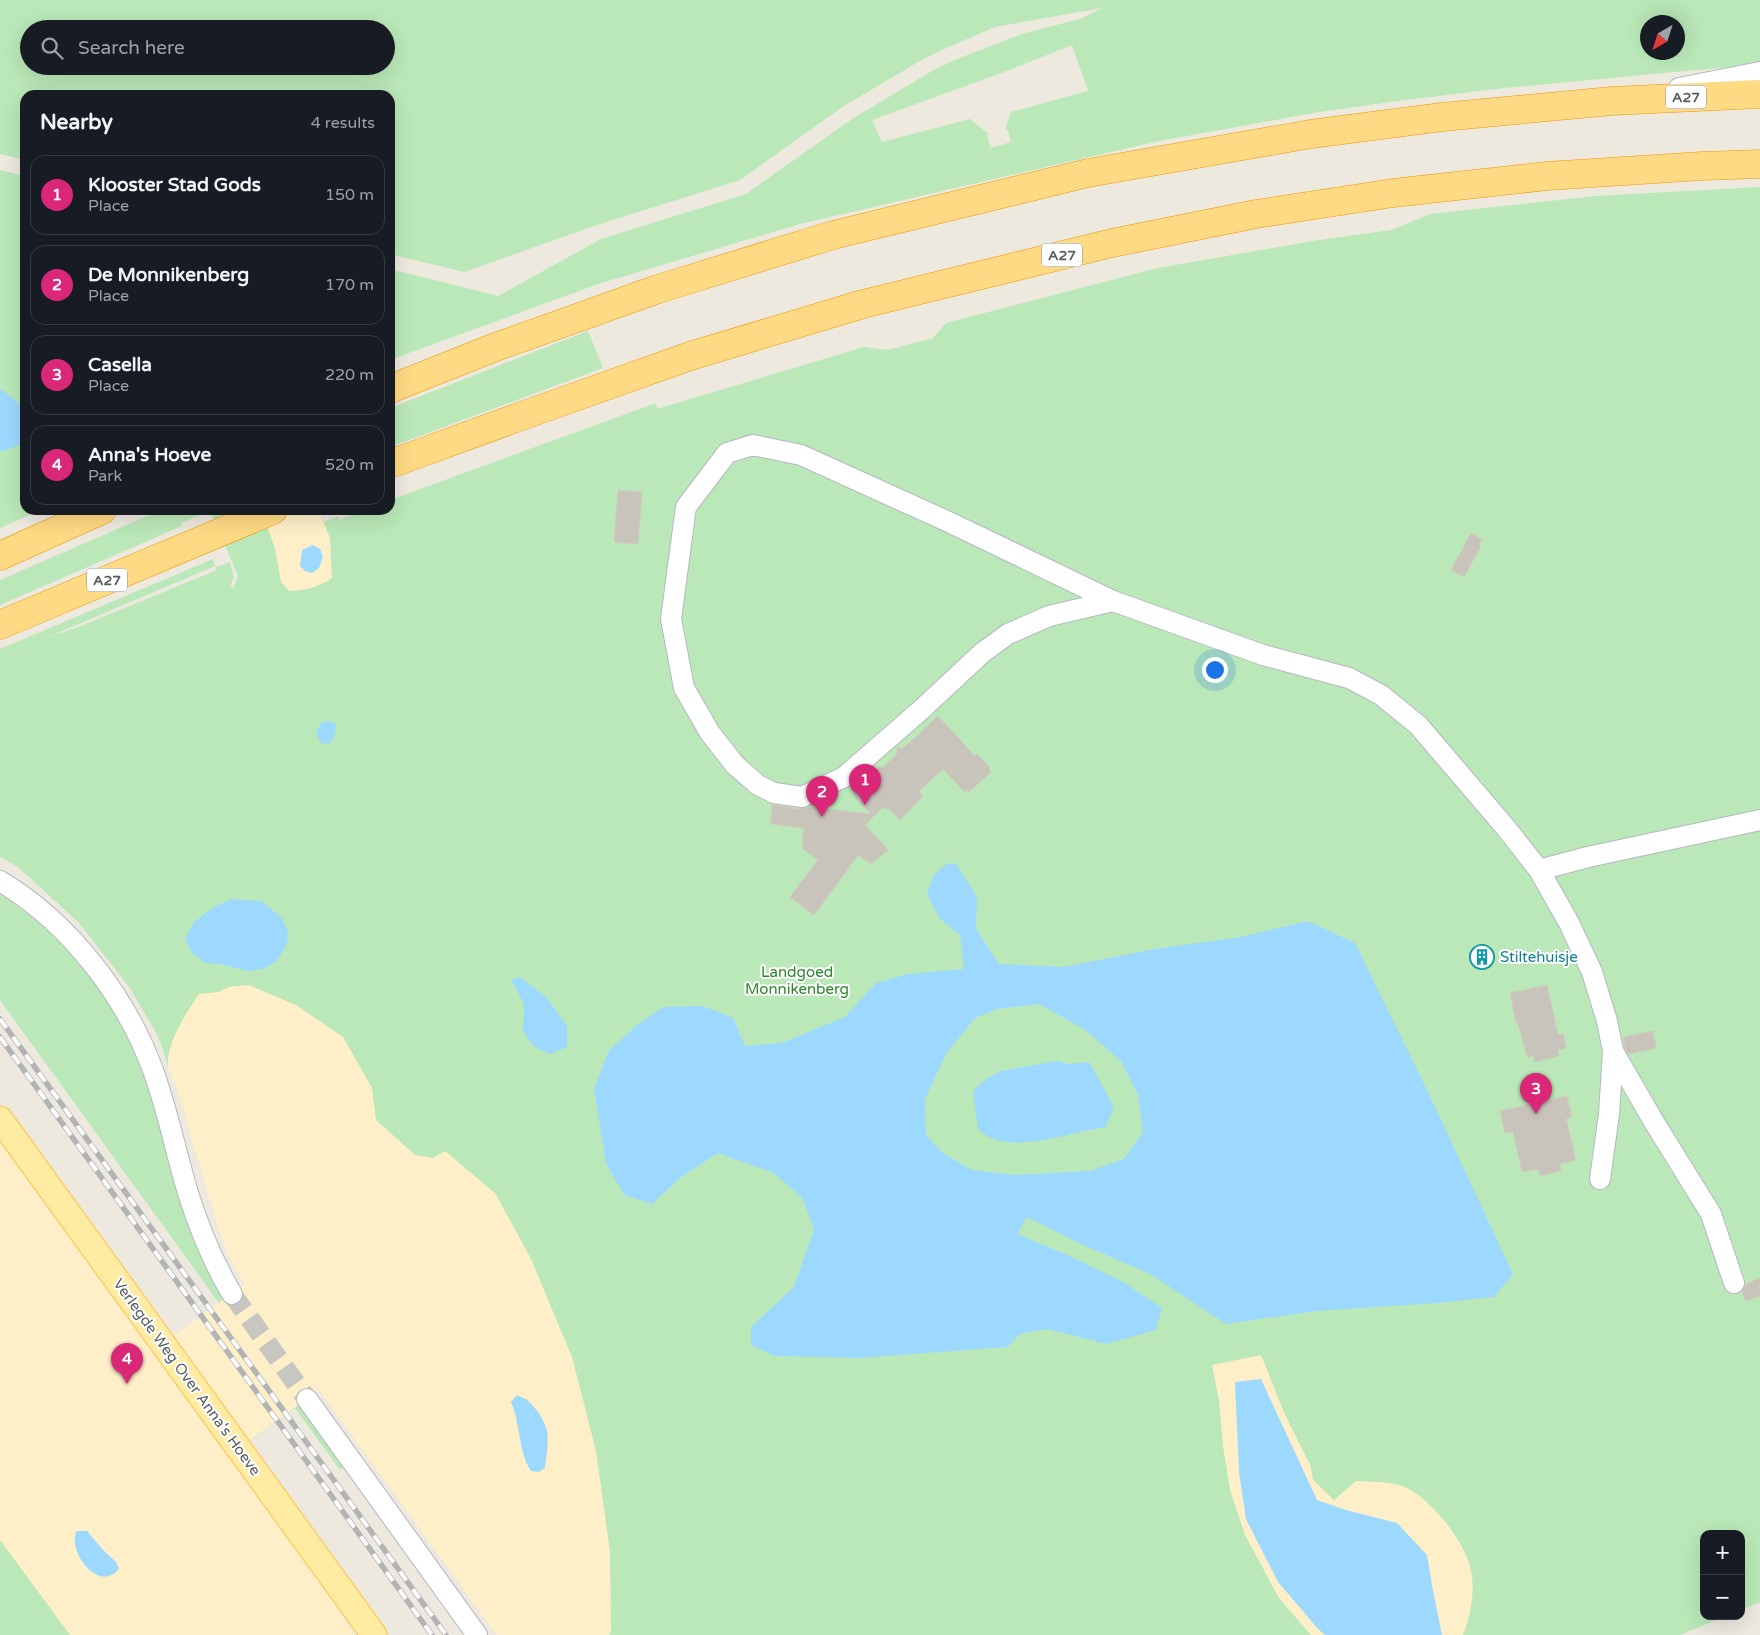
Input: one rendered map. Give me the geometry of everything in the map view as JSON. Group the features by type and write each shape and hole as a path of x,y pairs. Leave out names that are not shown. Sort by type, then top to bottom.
{"highway":[{"name":"A27","path":"395,387 493,348 658,289 833,235 1088,173 1247,144 1373,125 1612,101 1760,94"},
{"name":"A27","path":"395,462 690,356 863,304 1112,243 1256,214 1393,193 1548,176 1760,164"},
{"path":"0,556 91,515"},
{"name":"A27","path":"0,625 261,515"}],"main road":[{"name":"Verlegde Weg Over Anna's Hoeve","path":"0,1119 374,1635"}],"lane":[{"name":"A27","path":"1612,101 1760,72"},
{"path":"1112,601 1049,616 1008,634 982,652 922,709 844,777 802,797 774,793 758,784 735,765 710,733 684,688 671,620 686,507 727,453 753,445 801,455 951,523 1112,601 1263,655 1349,678 1381,695 1418,725 1516,840 1539,870 1569,923 1592,972 1607,1021 1613,1051 1600,1178"},
{"path":"1539,870 1760,820"},
{"path":"0,880 43,912 74,942 107,982 133,1026 154,1072 198,1222 215,1263 232,1294"},
{"path":"1613,1051 1654,1122 1712,1214 1734,1283"},
{"path":"307,1399 477,1635"}],"green space":[{"path":"0,0 1760,0 1760,64 1504,88 1398,101 1319,112 1154,142 800,224 598,284 395,358 395,270 498,296 601,239 746,194 852,119 932,71 957,59 1022,34 1083,18 1101,8 995,27 925,58 844,106 740,180 597,225 464,272 395,255 395,90 20,90 20,159 0,154","holes":["1072,45 1088,91 1011,112 1005,130 1008,130 1011,142 991,148 987,135 989,134 970,119 882,142 872,120"]},
{"path":"0,170 20,175 20,515 30,515 0,528"},
{"name":"Landgoed Monnikenberg","path":"1760,187 1760,1602 1745,1608 1745,1530 1700,1530 1700,1620 1716,1620 1680,1635 527,1635 341,1374 300,1404 344,1467 340,1470 295,1408 230,1455 355,1635 0,1635 0,1139 155,1350 219,1303 0,1000 0,893 45,927 80,964 110,1003 135,1051 191,1233 203,1262 225,1299 245,1284 172,1044 168,1065 158,1036 130,988 79,923 18,867 0,857 0,649 213,559 215,566 48,637 76,628 217,570 216,567 230,562 234,577 230,586 233,588 238,576 212,515 321,515 324,522 338,516 339,520 352,515 395,515 395,498 656,403 657,409 864,347 888,350 933,338 946,323 1158,268 1319,240 1392,230 1430,214 1596,196"},
{"path":"588,331 603,368 395,445 395,406"},
{"path":"150,515 199,515 181,523 182,526 0,605 0,580"}],"sand":[{"path":"263,515 321,515 330,538 332,578 311,588 289,591 281,582 275,548"},
{"path":"249,985 296,1005 343,1037 372,1088 376,1120 415,1155 433,1158 445,1151 495,1193 531,1259 572,1357 596,1451 610,1552 611,1632 609,1635 497,1635 319,1390 230,1455 275,1512 355,1635 70,1635 0,1540 0,1139 155,1350 244,1284 229,1257 218,1228 177,1088 168,1065 170,1047 183,1018 199,994 219,992 229,987","holes":["526,1398 538,1412 547,1431 526,1464 515,1412 511,1402"]},
{"path":"1261,1355 1285,1415 1311,1467 1313,1480 1334,1500 1356,1481 1396,1484 1412,1491 1423,1499 1453,1532 1466,1556 1473,1584 1472,1601 1463,1635 1311,1635 1279,1598 1245,1535 1230,1490 1223,1446 1219,1400 1212,1365"}],"water":[{"path":"0,389 20,404 20,445 0,452"},
{"path":"313,545 320,549 323,557 319,568 312,573 305,571 300,566 302,550"},
{"path":"329,721 336,724 335,733 331,743 322,744 316,732 322,722"},
{"path":"947,863 956,864 977,897 976,929 999,964 1063,967 1155,949 1241,937 1308,921 1355,943 1428,1092 1513,1274 1494,1297 1437,1303 1316,1311 1226,1324 1150,1274 1083,1245 1027,1217 1017,1234 1065,1254 1123,1282 1162,1308 1156,1330 1106,1344 1047,1329 1020,1334 1008,1347 859,1358 774,1356 751,1345 751,1327 794,1287 814,1230 803,1199 774,1173 718,1153 681,1177 652,1204 624,1195 606,1163 594,1089 608,1052 637,1025 663,1007 703,1006 733,1018 745,1046 782,1043 845,1017 876,983 908,974 964,969 960,935 941,920 927,895 933,876","holes":["1039,1004 1084,1029 1121,1061 1138,1095 1143,1132 1124,1159 1090,1171 1016,1175 972,1170 943,1153 926,1135 925,1099 946,1054 975,1018 997,1009"]},
{"path":"232,899 261,901 282,918 288,932 287,944 277,961 263,969 249,971 219,964 205,963 192,953 185,939 194,922 214,907"},
{"path":"521,978 546,997 567,1026 567,1047 550,1054 533,1046 523,1031 524,1004 511,979"},
{"path":"1057,1061 1069,1064 1089,1062 1114,1107 1106,1127 1033,1142 1004,1141 991,1138 978,1129 973,1091 986,1079 1001,1071"},
{"path":"1261,1379 1317,1500 1346,1510 1397,1523 1427,1555 1442,1635 1325,1635 1278,1582 1246,1519 1239,1472 1235,1382"},
{"path":"517,1395 522,1397 536,1410 543,1420 547,1431 548,1445 545,1468 539,1472 531,1471 524,1455 517,1419 511,1402"},
{"path":"76,1531 87,1531 116,1562 119,1569 112,1575 105,1577 98,1575 85,1566 77,1551 75,1542"}],"building":[{"path":"618,490 642,492 638,544 614,542"},
{"path":"1471,533 1482,539 1479,545 1481,546 1464,577 1451,570"},
{"path":"938,716 975,756 977,754 990,768 991,772 969,792 967,790 965,792 943,769 919,791 923,796 900,820 888,808 883,807 865,825 888,850 871,864 858,855 814,915 790,897 818,860 802,848 804,828 771,824 772,805 871,814 853,795 880,766 882,768 897,754 897,747 903,748"},
{"name":"Stiltehuisje","path":"1488,948 1489,964 1475,966 1474,950"},
{"path":"1547,985 1558,1035 1563,1034 1566,1048 1558,1050 1559,1056 1535,1062 1534,1056 1527,1057 1518,1023 1516,1023 1510,993"},
{"path":"1653,1031 1656,1048 1628,1054 1623,1037"},
{"path":"1567,1096 1572,1117 1566,1119 1576,1160 1560,1164 1561,1171 1540,1176 1538,1169 1522,1172 1513,1132 1505,1133 1500,1111"},
{"path":"1760,1278 1760,1296 1746,1301 1742,1292 1746,1284"}],"tunnel":[{"path":"232,1294 307,1399"}],"railway":[{"path":"0,1019 446,1635"},
{"path":"0,1037 432,1635"}],"place":[{"name":"Klooster Stad Gods","path":"865,805"},
{"name":"De Monnikenberg","path":"822,817"},
{"name":"Stiltehuisje","path":"1482,957"},
{"name":"Casella","path":"1536,1114"},
{"name":"Anna's Hoeve","path":"127,1384"}]}
